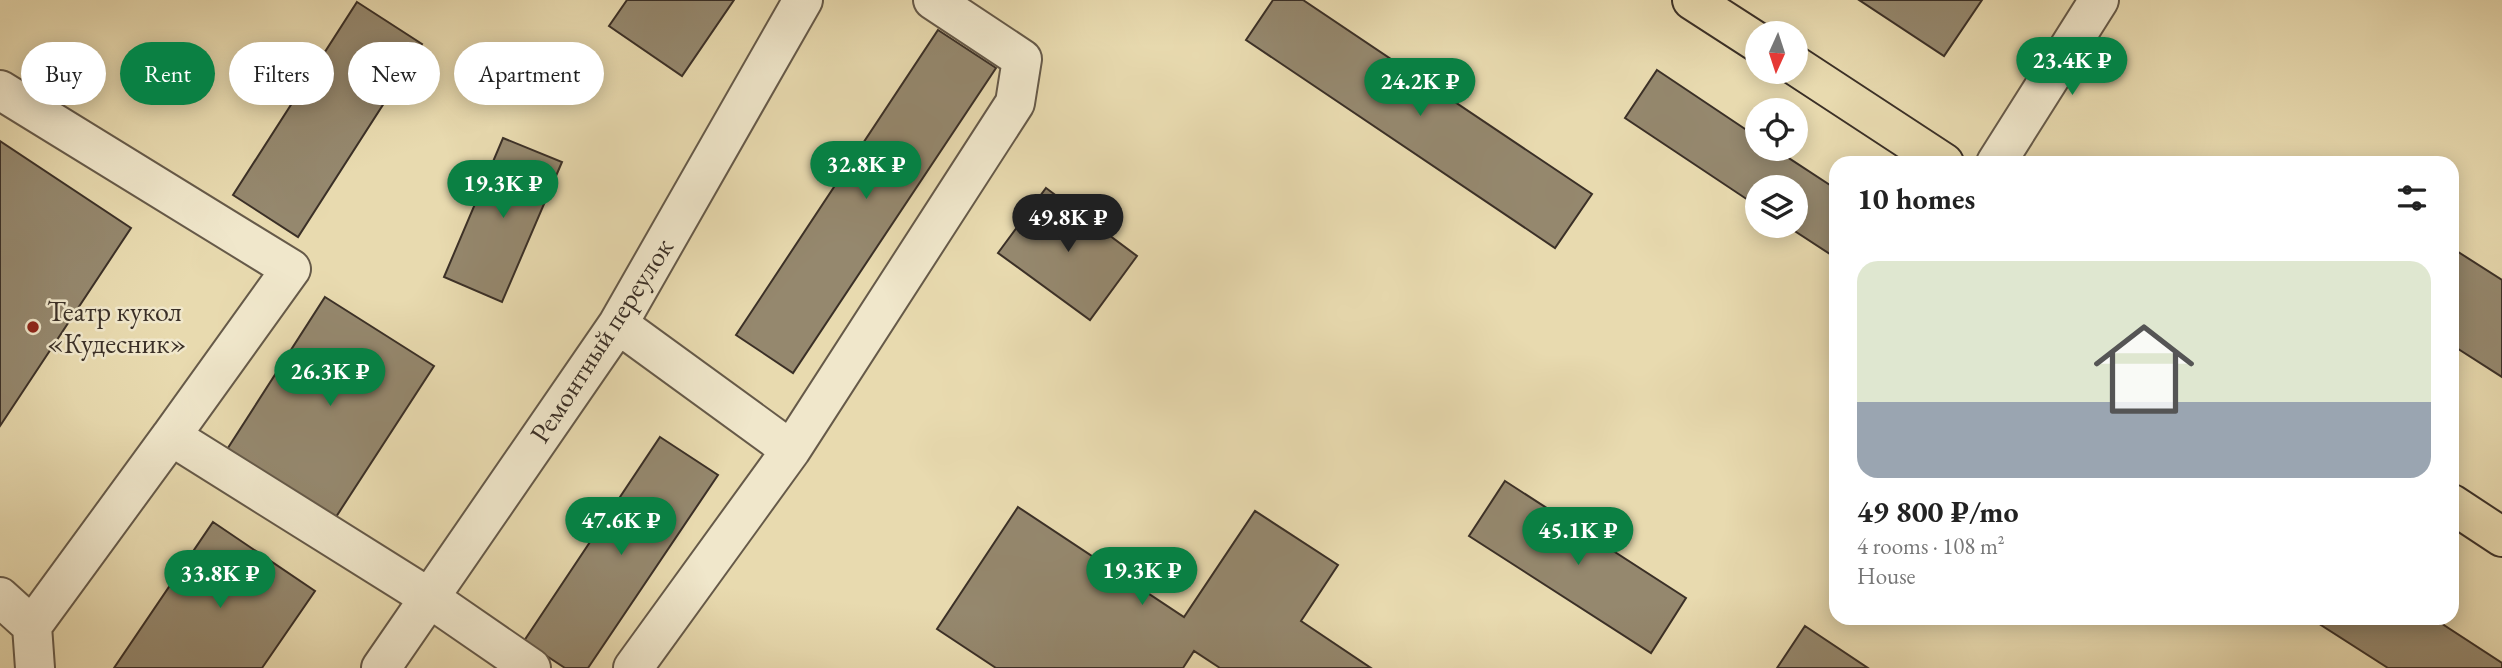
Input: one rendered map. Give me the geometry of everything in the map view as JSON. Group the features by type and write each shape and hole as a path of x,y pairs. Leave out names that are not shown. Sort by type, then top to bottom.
{"main road":[{"path":"1692,0 1745,34"},
{"path":"1808,74 1933,156"},
{"path":"2459,509 2502,537"}],"street":[{"name":"Ремонтный переулок","path":"381,668 618,324 803,0"},
{"path":"633,668 791,450 1015,103 1022,59 933,0"},
{"path":"2000,156 2099,0"},
{"path":"0,90 291,269 32,626 35,668"},
{"path":"618,324 791,450"},
{"path":"171,436 428,597 531,668"},
{"path":"0,597 32,626"}],"building":[{"path":"627,0 734,0 682,76 609,26"},
{"path":"1273,0 1303,0 1592,194 1555,248 1246,40"},
{"path":"1859,0 1982,0 1944,56"},
{"path":"357,2 419,42 348,42 348,105 383,105 298,237 233,195 291,105 334,105 334,42 331,42"},
{"path":"938,30 996,68 793,373 736,335"},
{"path":"1657,70 1745,129 1745,161 1793,161 1829,184 1829,253 1805,238 1808,238 1808,175 1745,175 1745,198 1625,118"},
{"path":"503,138 562,162 502,302 444,277"},
{"name":"Театр кукол «Кудесник»","path":"0,141 131,228 0,426"},
{"path":"1046,188 1137,256 1090,320 998,253"},
{"path":"2459,252 2502,280 2502,377 2459,349"},
{"path":"325,297 434,366 334,520 226,451"},
{"path":"660,437 718,475 588,668 565,668 524,641"},
{"path":"1505,481 1686,598 1651,653 1469,536"},
{"path":"1018,507 1184,617 1255,511 1338,565 1301,621 1371,668 1220,668 1194,651 1183,668 996,668 937,629"},
{"path":"213,522 315,591 262,668 114,668"},
{"path":"2321,625 2444,625 2502,663 2502,668 2388,668"},
{"path":"1805,626 1868,668 1777,668"}],"place":[{"name":"Театр кукол «Кудесник»","path":"33,327"}]}
